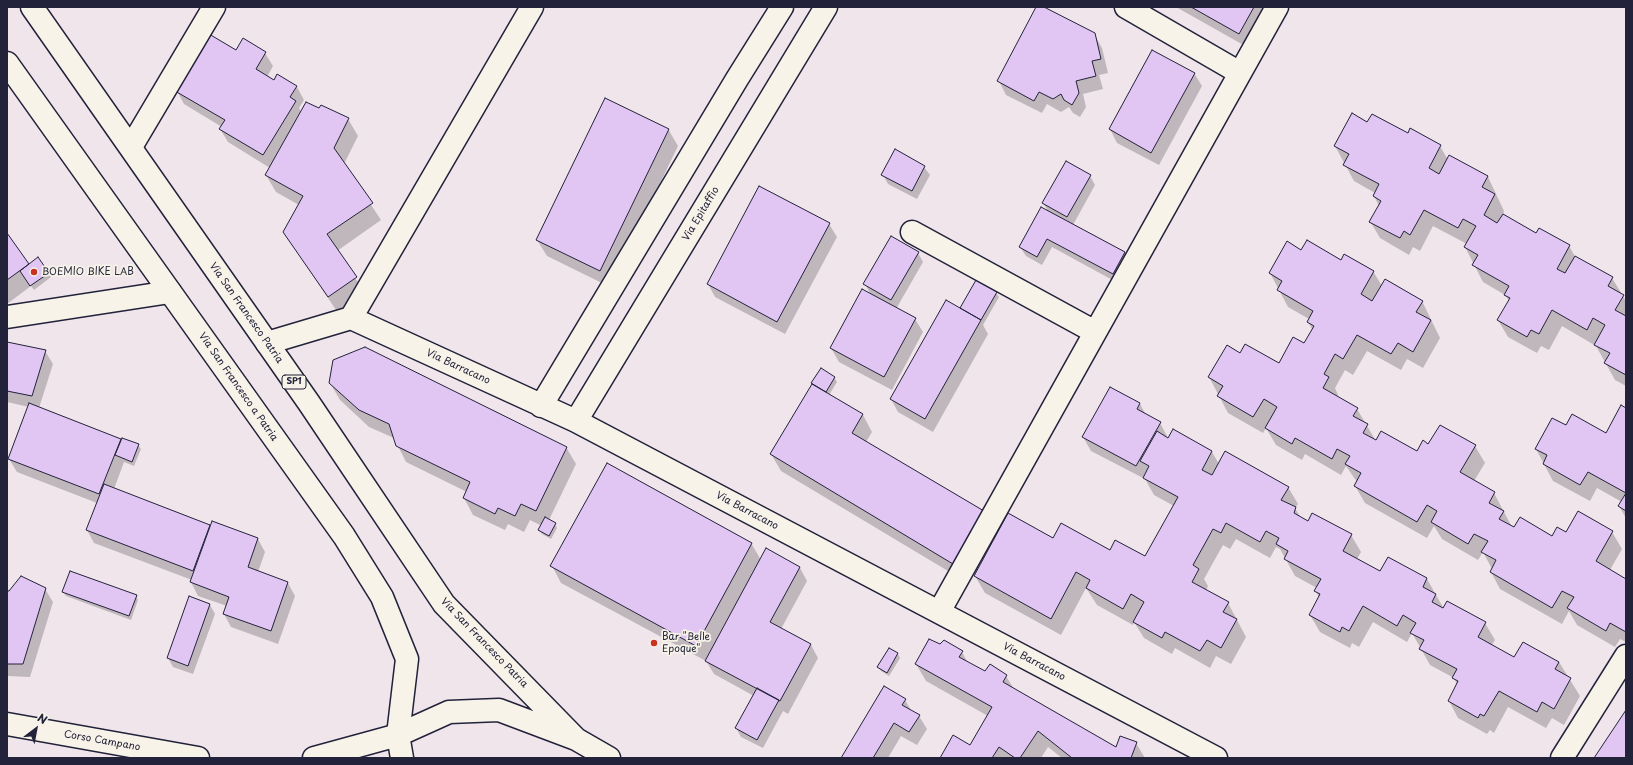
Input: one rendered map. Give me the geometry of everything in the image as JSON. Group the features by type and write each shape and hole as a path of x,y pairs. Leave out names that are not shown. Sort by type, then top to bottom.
{"street":[{"name":"Via San Francesco Patria","path":"32,7 267,343 444,604 576,739"},
{"path":"131,147 214,7"},
{"path":"267,343 351,318 532,7"},
{"path":"542,406 737,79 782,7"},
{"name":"Via Epitaffio","path":"576,421 826,7"},
{"path":"1126,7 1240,73"},
{"path":"939,612 1277,7"},
{"name":"Via San Francesco a Patria","path":"7,63 344,536 382,597 407,659 398,735 402,758"},
{"path":"912,232 1095,332"},
{"path":"7,317 170,292"},
{"name":"Via Barracano","path":"351,318 576,421 1216,758"},
{"path":"1562,758 1626,656"},
{"path":"314,758 398,735 449,712 499,710 576,739 609,758"},
{"name":"Corso Campano","path":"7,724 198,758"}],"building":[{"path":"1036,7 1044,7 1095,33 1101,59 1092,61 1096,76 1076,81 1079,93 1072,105 1064,100 1061,94 1053,99 1039,92 1034,101 997,81"},
{"path":"1191,7 1254,7 1239,34"},
{"path":"209,34 236,50 243,38 266,52 256,69 274,80 277,74 297,86 290,97 296,101 263,155 219,129 225,120 175,91"},
{"path":"1152,50 1195,73 1151,153 1109,129"},
{"path":"605,98 669,129 600,271 536,240"},
{"path":"306,102 319,108 321,105 349,118 334,148 373,203 327,234 357,277 328,297 283,232 303,196 265,175"},
{"path":"1352,113 1367,122 1372,114 1408,133 1410,128 1441,145 1429,168 1439,174 1449,155 1488,176 1482,187 1495,194 1484,215 1497,223 1503,214 1536,233 1539,228 1570,245 1557,269 1565,273 1575,256 1613,277 1608,286 1624,295 1615,310 1626,316 1626,375 1604,363 1610,353 1594,345 1605,325 1593,318 1587,330 1552,310 1539,334 1531,330 1527,337 1497,320 1510,298 1504,295 1509,286 1472,265 1478,255 1464,247 1476,226 1463,219 1458,228 1424,210 1410,235 1404,231 1400,238 1369,222 1381,201 1373,196 1379,184 1343,165 1349,154 1334,146"},
{"path":"895,149 925,166 912,191 881,175"},
{"path":"1066,161 1091,175 1067,217 1042,203"},
{"path":"759,186 830,223 777,322 707,284"},
{"path":"1041,207 1125,252 1113,274 1047,239 1037,257 1019,247"},
{"path":"7,233 29,264 7,280"},
{"path":"891,236 919,252 891,300 863,284"},
{"path":"1307,240 1341,260 1344,254 1374,271 1361,294 1372,301 1385,279 1423,301 1416,312 1431,320 1413,352 1398,343 1391,354 1357,335 1343,359 1335,354 1324,374 1329,377 1323,388 1358,408 1353,416 1368,424 1363,433 1376,440 1381,431 1417,451 1423,440 1428,444 1440,425 1476,445 1460,472 1495,492 1489,503 1504,511 1499,519 1514,527 1520,517 1552,536 1557,527 1566,532 1578,511 1613,531 1596,561 1626,579 1626,632 1610,623 1606,631 1567,608 1574,597 1562,591 1552,608 1490,572 1496,560 1481,552 1488,541 1474,534 1468,544 1431,522 1437,511 1427,505 1417,522 1354,486 1361,473 1345,464 1350,456 1337,449 1332,459 1295,438 1292,444 1265,428 1277,407 1264,399 1253,417 1217,396 1223,386 1208,377 1227,345 1240,353 1245,344 1279,363 1293,337 1304,343 1314,326 1307,322 1313,311 1277,290 1282,281 1269,273 1287,241 1301,250"},
{"name":"BOEMIO BIKE LAB","path":"38,257 49,273 30,286 20,271"},
{"path":"976,280 997,292 981,320 960,308"},
{"path":"862,289 916,318 884,377 830,348"},
{"path":"946,300 981,320 925,419 890,399"},
{"path":"7,342 46,350 32,396 7,391"},
{"path":"365,347 567,447 536,511 521,504 515,516 498,508 495,514 463,498 470,482 396,446 389,424 359,410 329,383 333,360"},
{"path":"821,368 835,377 826,392 811,383"},
{"path":"812,384 863,414 852,433 984,511 953,564 770,454"},
{"path":"1110,387 1140,403 1137,409 1161,422 1136,466 1082,437"},
{"path":"29,403 121,439 99,494 8,459"},
{"path":"1621,405 1626,408 1626,493 1588,472 1580,485 1543,464 1547,455 1535,449 1552,418 1566,425 1572,414 1606,433"},
{"path":"1173,429 1212,451 1202,470 1212,475 1225,451 1289,487 1281,500 1296,507 1294,513 1308,521 1312,513 1352,534 1343,551 1380,571 1388,557 1427,578 1423,587 1436,594 1432,602 1443,608 1447,601 1486,622 1478,637 1514,657 1523,642 1559,662 1555,669 1571,678 1554,709 1542,702 1537,712 1499,691 1484,716 1480,714 1478,718 1448,701 1458,681 1452,678 1457,669 1419,649 1424,640 1410,633 1416,623 1403,615 1397,626 1363,606 1349,631 1342,627 1340,632 1309,615 1320,594 1314,591 1321,579 1284,559 1288,551 1276,544 1279,538 1266,531 1260,542 1226,523 1221,533 1213,529 1193,565 1199,569 1192,582 1229,602 1223,612 1237,619 1221,648 1207,640 1200,651 1165,632 1162,638 1133,622 1144,602 1131,594 1123,609 1086,588 1090,580 1076,572 1051,619 974,576 1008,513 1053,538 1061,523 1110,550 1115,540 1145,556 1178,497 1143,478 1149,466 1140,461 1157,431 1168,438"},
{"path":"122,438 139,444 132,462 115,455"},
{"path":"607,463 752,543 696,646 550,566"},
{"path":"104,484 210,525 193,571 86,530"},
{"path":"1626,493 1626,511 1618,506"},
{"path":"545,517 556,523 549,536 538,530"},
{"path":"212,521 258,538 248,567 288,582 271,631 223,614 229,597 190,582"},
{"path":"766,548 800,567 770,622 811,644 780,701 705,661"},
{"path":"70,571 137,595 129,616 62,592"},
{"path":"21,576 46,588 23,664 7,664 7,591 9,591"},
{"path":"189,596 210,604 188,666 167,658"},
{"path":"929,639 940,644 944,640 963,651 959,657 985,671 990,664 1007,675 1003,682 1116,747 1120,736 1137,742 1131,758 1072,758 1038,731 1020,758 1015,758 999,747 992,758 940,758 953,735 970,745 992,707 915,664"},
{"path":"889,648 898,653 887,673 877,667"},
{"path":"884,686 906,699 902,705 920,715 909,732 894,723 873,758 841,758"},
{"path":"757,688 779,700 757,740 735,728"},
{"path":"1626,710 1626,758 1594,758"}],"place":[{"name":"BOEMIO BIKE LAB","path":"34,272"},
{"name":"Bar \"Belle Epoque\"","path":"654,643"}]}
